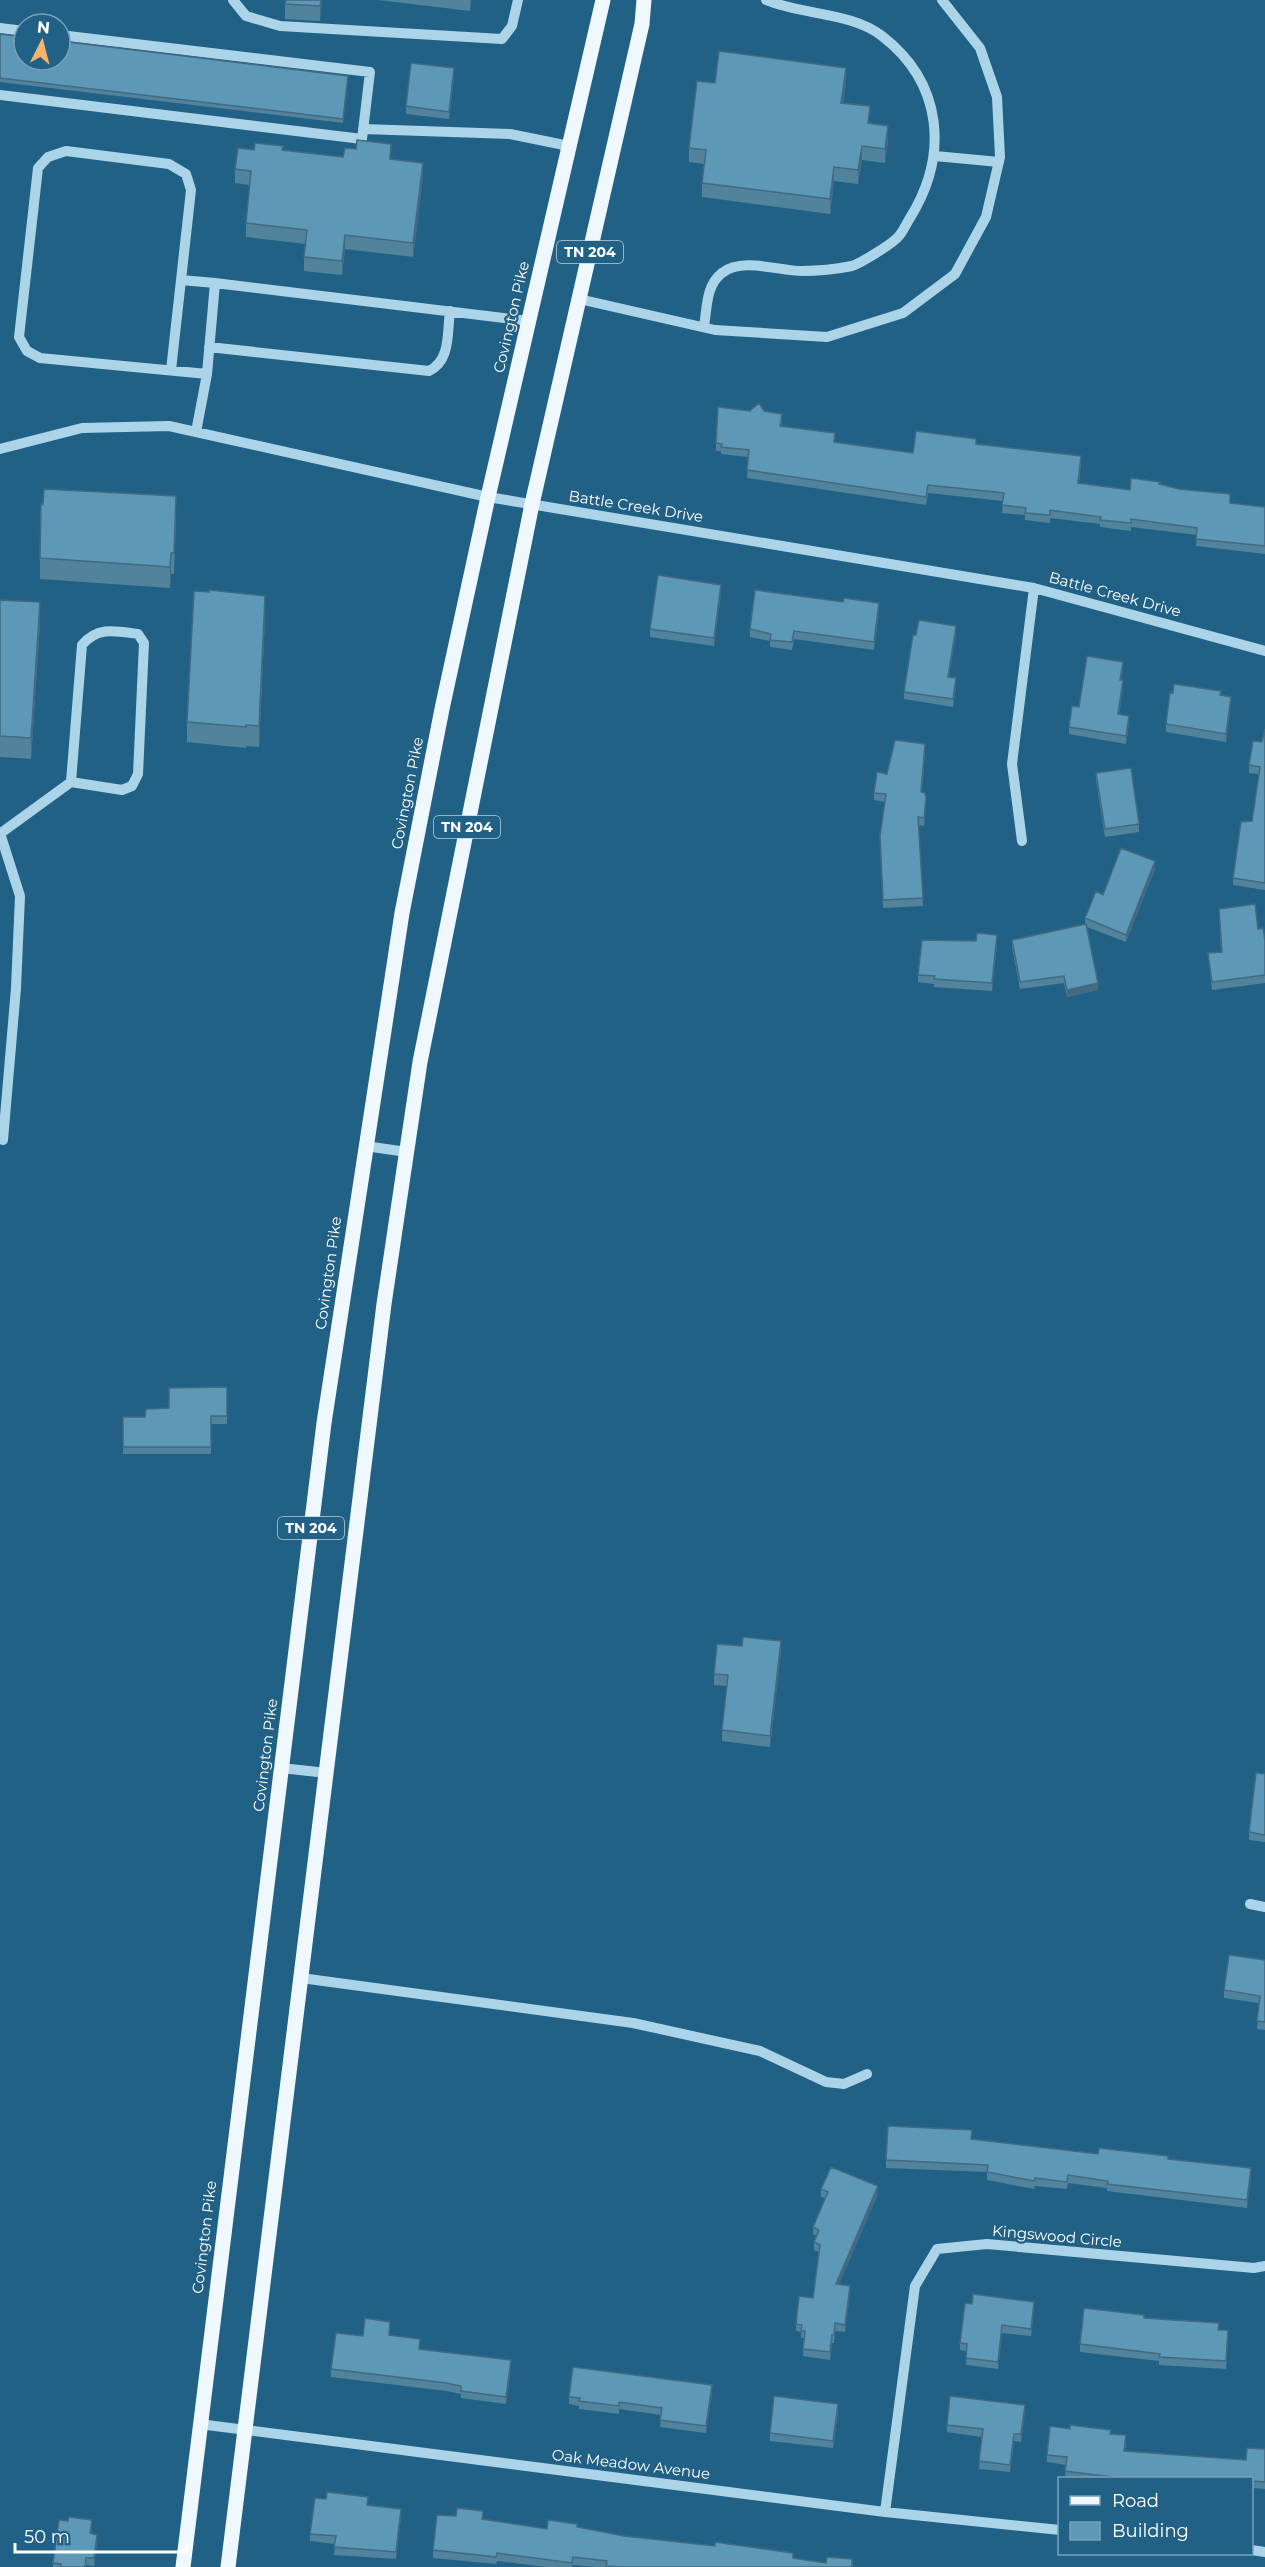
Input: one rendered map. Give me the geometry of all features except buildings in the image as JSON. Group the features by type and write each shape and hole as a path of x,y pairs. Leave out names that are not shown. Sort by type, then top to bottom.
{"main road":[{"name":"Covington Pike","path":"183,2567 324,1423 402,913 442,709 488,497 603,0"},
{"name":"TN 204","path":"228,2567 384,1304 420,1062 532,504 642,24 645,0"}],"street":[{"path":"233,0 246,16 280,26 502,39 512,26 518,0"},
{"path":"704,327 710,285 723,272 739,266 803,271 853,265 898,238 925,194 934,156 932,107 915,68 881,35 839,18 784,8 766,0"},
{"path":"579,299 704,327 827,337 903,313 955,274 986,217 999,162 997,97 980,48 942,0"},
{"path":"0,95 362,139 370,72 72,36"},
{"path":"363,129 510,134 569,146"},
{"path":"171,370 191,190 186,174 169,164 66,151 48,157 38,168 18,337 27,351 40,358 207,374"},
{"path":"934,156 999,162"},
{"path":"181,280 529,321"},
{"path":"196,432 207,374 216,283"},
{"path":"209,347 429,371 440,366 445,357 450,311"},
{"name":"Battle Creek Drive","path":"0,449 82,428 169,426 488,497 1034,588 1265,651"},
{"path":"1022,841 1012,764 1034,588"},
{"path":"3,1140 16,988 20,896 0,833 71,782 122,790 132,786 138,774 144,643 138,634 105,629 88,638 82,645 71,782"},
{"path":"365,1146 407,1152"},
{"path":"281,1768 327,1773"},
{"path":"1250,1905 1265,1906"},
{"path":"301,1978 633,2023 760,2051 826,2082 844,2084 867,2074"},
{"name":"Kingswood Circle","path":"885,2512 915,2286 937,2249 987,2244 1254,2268 1265,2266"},
{"name":"Oak Meadow Avenue","path":"199,2424 885,2512 1058,2530"}]}
